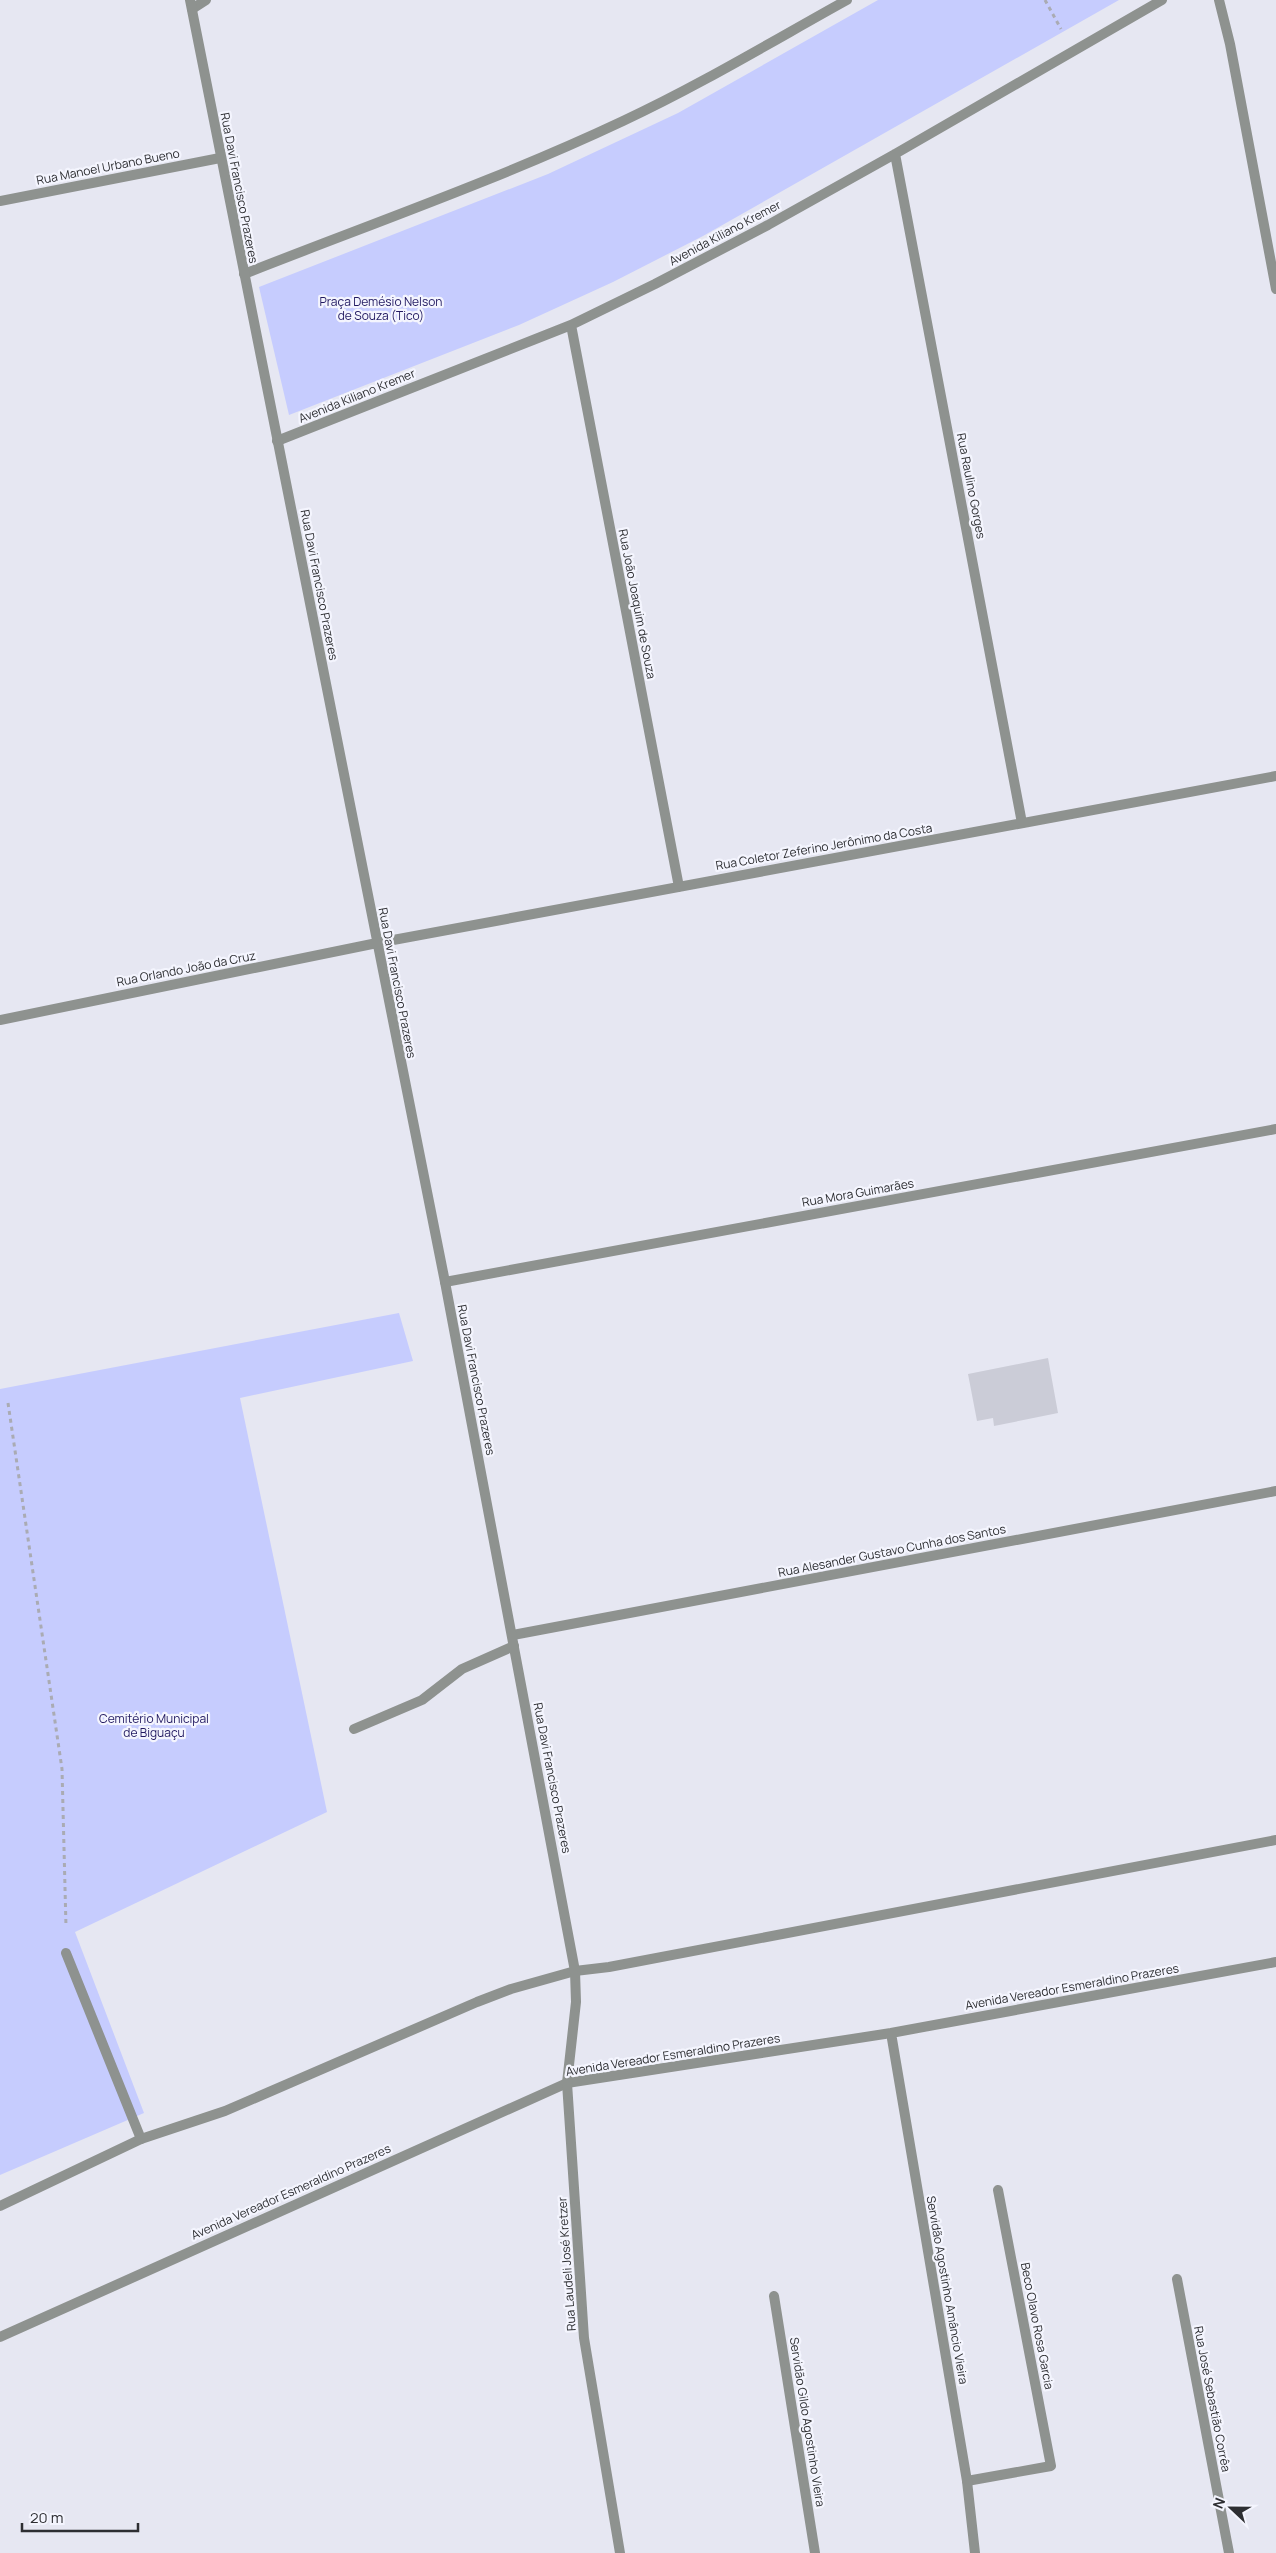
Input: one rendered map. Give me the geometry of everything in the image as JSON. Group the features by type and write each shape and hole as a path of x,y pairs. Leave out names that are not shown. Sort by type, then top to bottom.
{"street":[{"path":"191,5 206,0"},
{"path":"244,274 542,157 615,125 714,75 847,0"},
{"name":"Avenida Kiliano Kremer","path":"277,441 571,325 768,225 1162,0"},
{"path":"1219,0 1230,44 1276,289"},
{"name":"Rua Davi Francisco Prazeres","path":"191,5 445,1282 575,1971"},
{"name":"Rua Raulino Gorges","path":"895,154 1022,823"},
{"name":"Rua Manoel Urbano Bueno","path":"0,201 220,158"},
{"name":"Rua João Joaquim de Souza","path":"571,325 678,887"},
{"name":"Rua Coletor Zeferino Jerônimo da Costa","path":"377,943 1276,776"},
{"name":"Rua Orlando João da Cruz","path":"0,1020 377,943"},
{"name":"Rua Mora Guimarães","path":"445,1282 1276,1129"},
{"name":"Rua Alesander Gustavo Cunha dos Santos","path":"354,1729 422,1700 462,1669 514,1641 1276,1491"},
{"path":"0,2206 141,2139 225,2111 511,1989 575,1971 610,1968 1276,1840"},
{"path":"66,1953 141,2139"},
{"name":"Avenida Vereador Esmeraldino Prazeres","path":"0,2337 567,2082 891,2033 1276,1962"},
{"name":"Rua Laudeli José Kretzer","path":"575,1971 576,2002 567,2082 584,2338 620,2553"},
{"name":"Servidão Agostinho Amâncio Vieira","path":"891,2033 966,2481 975,2553"},
{"name":"Beco Olavo Rosa Garcia","path":"966,2481 1051,2466 998,2190"},
{"name":"Rua José Sebastião Corrêa","path":"1177,2279 1228,2553"},
{"name":"Servidão Gildo Agostinho Vieira","path":"774,2296 815,2553"}],"path":[{"path":"1045,0 1073,51"},
{"path":"8,1403 62,1769 66,1953"}],"green space":[{"name":"Praça Demésio Nelson de Souza (Tico)","path":"878,0 1119,0 703,236 613,282 519,325 289,415 259,287 548,174 678,113"},
{"name":"Cemitério Municipal de Biguaçu","path":"399,1313 413,1361 240,1398 327,1812 75,1932 144,2113 0,2175 0,1389"}],"building":[{"path":"1048,1358 1058,1413 994,1426 993,1418 977,1421 968,1374"}]}
